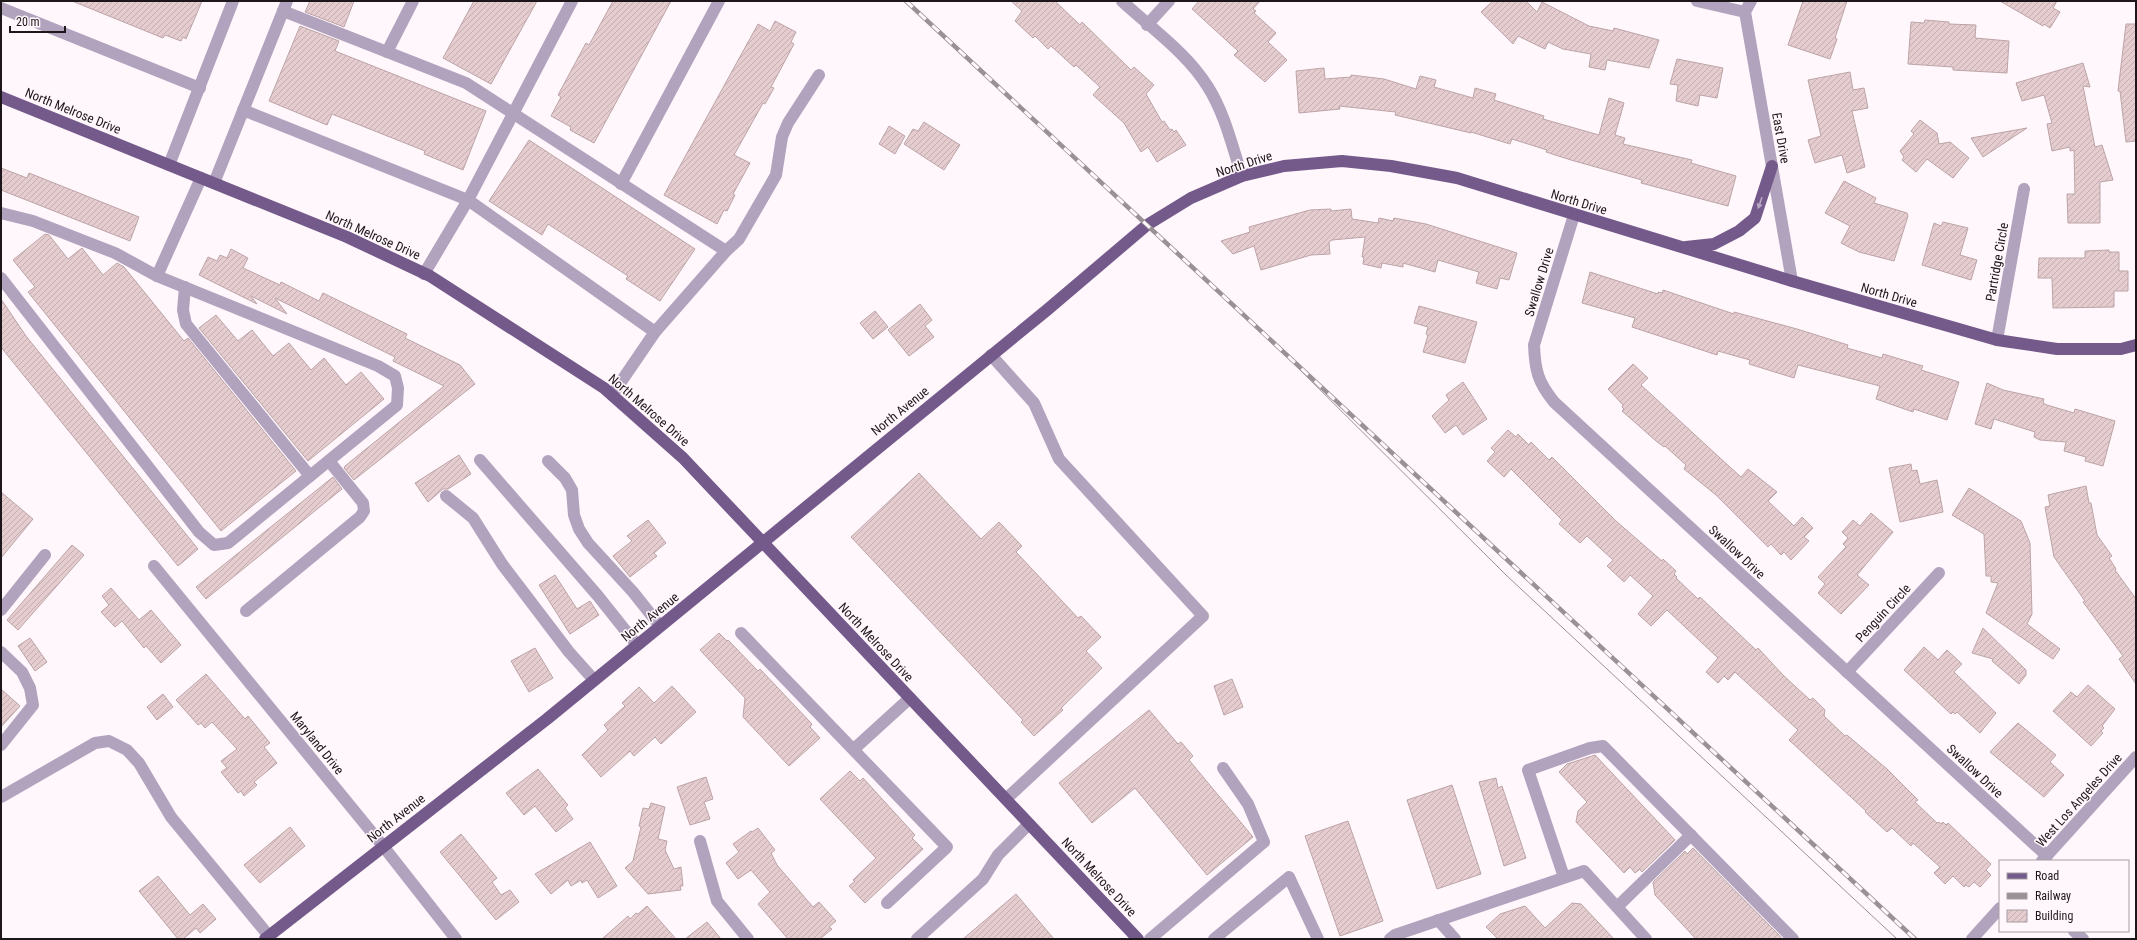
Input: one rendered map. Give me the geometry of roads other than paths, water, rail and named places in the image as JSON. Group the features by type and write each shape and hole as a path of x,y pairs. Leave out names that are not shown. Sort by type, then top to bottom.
{"main road":[{"name":"North Melrose Drive","path":"1,97 347,237 424,274 604,388 683,458 1006,799 1133,937"},
{"name":"North Drive","path":"1047,310 1147,225 1191,198 1242,176 1284,166 1342,161 1391,166 1457,178 1682,248 1997,340 2058,349 2121,349 2136,345"},
{"path":"1682,248 1714,244 1739,231 1755,218 1772,166"},
{"name":"North Avenue","path":"267,938 594,680 1047,310"}],"street":[{"path":"169,165 233,1"},
{"path":"387,52 414,1"},
{"path":"424,274 468,200 572,1"},
{"path":"622,184 719,1"},
{"path":"1122,1 1184,58 1208,87 1222,114 1242,176"},
{"path":"1147,25 1169,1"},
{"path":"1697,1 1745,12 1751,1"},
{"path":"214,183 285,6 387,52 466,83 726,251"},
{"path":"1,8 200,88"},
{"name":"East Drive","path":"1745,12 1792,281"},
{"path":"612,395 655,332 726,251 739,240 776,175 782,137 788,123 819,75"},
{"path":"243,110 468,200 655,332"},
{"path":"157,276 201,178"},
{"name":"Partridge Circle","path":"1997,340 2024,189"},
{"path":"1,213 33,221 115,253 157,276 378,366 395,376 398,388 397,405 228,543 214,545 199,532 1,278"},
{"name":"Swallow Drive","path":"1574,215 1534,345 1535,365 1541,385 1554,402 1847,672 2044,859"},
{"path":"185,287 183,310 186,324 310,476"},
{"path":"992,355 1034,403 1059,459 1203,616 1006,799"},
{"path":"480,460 598,596 637,645"},
{"path":"246,612 360,517 364,511 363,503 328,461"},
{"path":"548,461 565,478 572,490 574,515 578,529 588,543 633,592 660,626"},
{"path":"446,496 473,518 502,564 568,652 594,680"},
{"path":"1,610 45,555"},
{"name":"Maryland Drive","path":"154,566 383,846 456,939"},
{"name":"Penguin Circle","path":"1847,672 1939,573"},
{"path":"740,633 854,749 947,847 887,903"},
{"path":"1,653 22,672 30,688 33,705 1,745"},
{"path":"854,749 910,698"},
{"path":"1,797 95,742 109,741 127,750 140,763 171,817 267,938"},
{"path":"1564,877 1528,770 1590,748 1603,746 1793,939"},
{"name":"West Los Angeles Drive","path":"2044,859 2136,757"},
{"path":"1150,939 1264,842 1248,804 1224,768"},
{"path":"916,939 984,879 998,855 1029,824"},
{"path":"1617,907 1691,835"},
{"path":"700,840 717,901 748,939"},
{"path":"1390,939 1395,935 1584,871 1646,939"},
{"path":"1222,937 1289,877 1318,939"},
{"path":"1972,939 1999,909"},
{"path":"1438,920 1455,939"},
{"path":"2075,932 2083,939"}],"tram line":[{"path":"1258,328 1506,575 1897,939"}],"railway":[{"path":"906,1 1915,939"}]}
